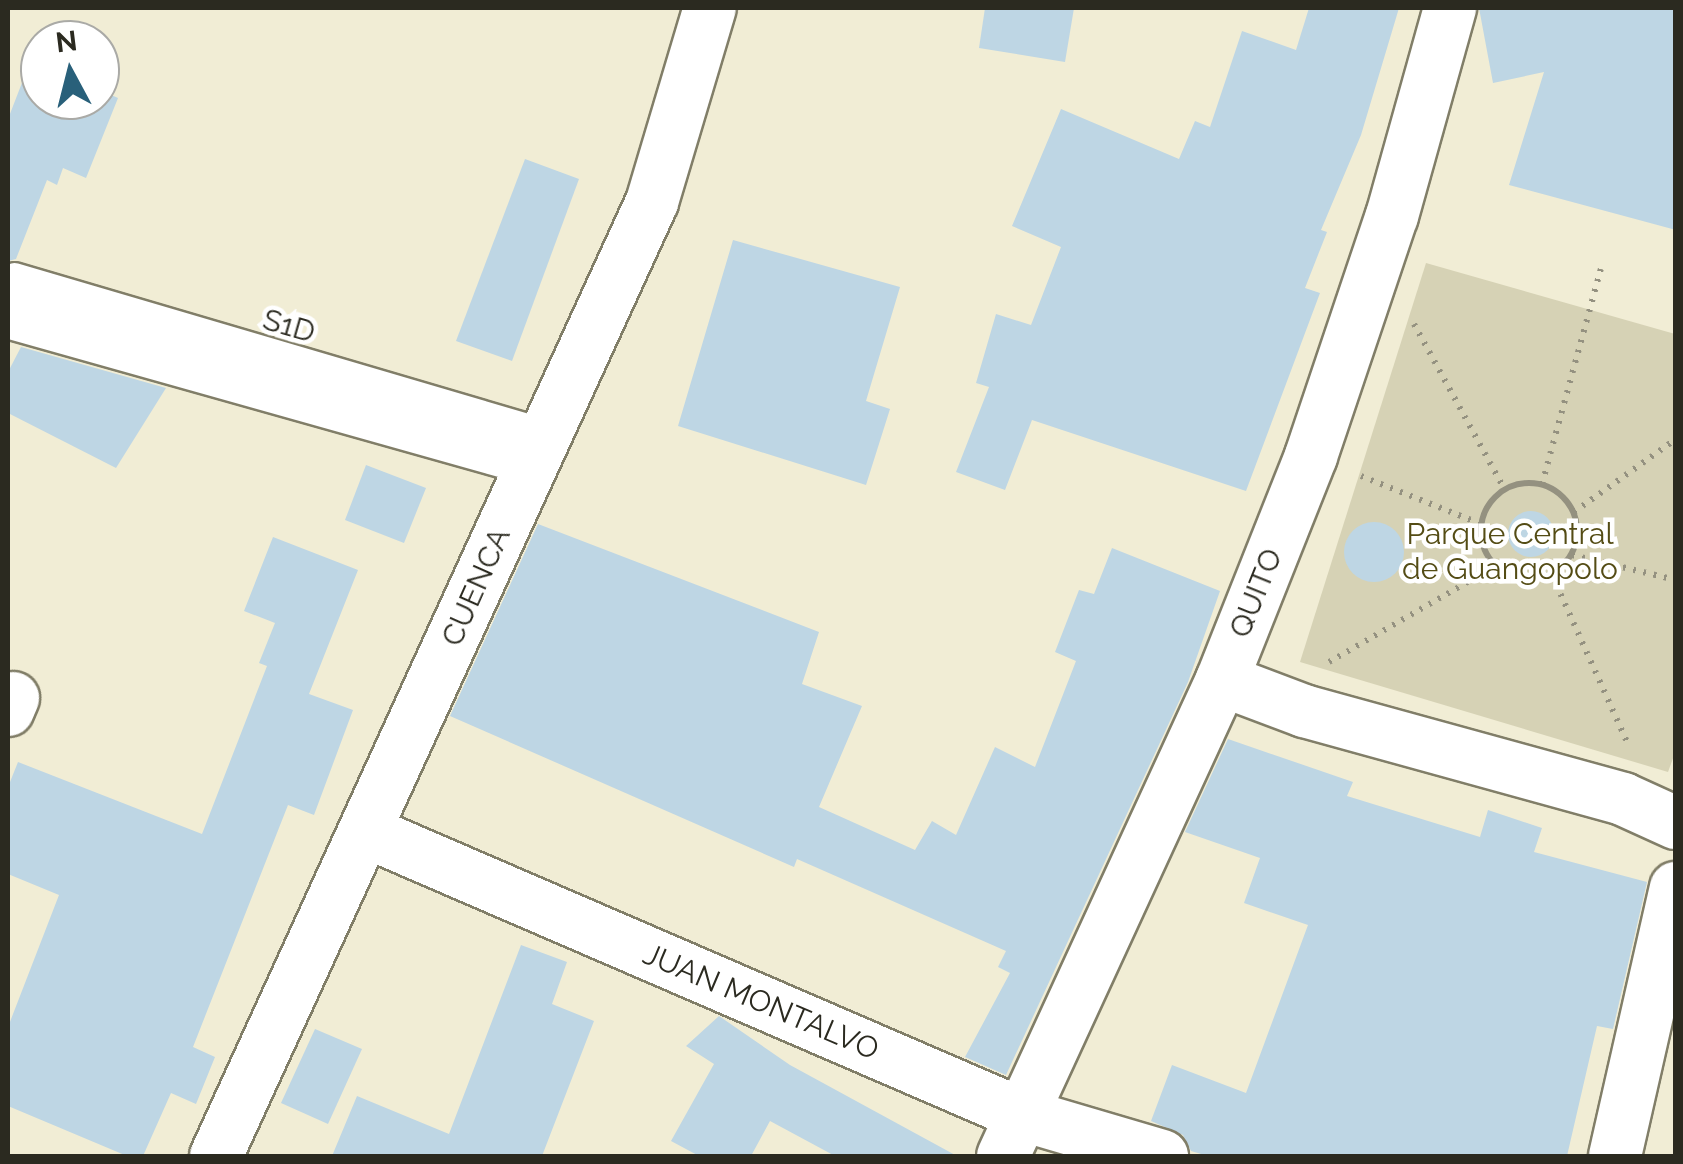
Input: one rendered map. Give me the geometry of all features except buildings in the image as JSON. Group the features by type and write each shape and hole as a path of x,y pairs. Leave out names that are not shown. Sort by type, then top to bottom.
{"street":[{"name":"CUENCA","path":"216,1156 652,202 710,8"},
{"name":"QUITO","path":"1013,1136 1244,689 1310,456 1378,258 1450,8"},
{"path":"11,294 541,446"},
{"path":"1244,689 1667,817"},
{"name":"JUAN MONTALVO","path":"365,831 1013,1136 1162,1156"},
{"path":"1615,1156 1676,888"}],"path":[{"path":"1378,258 1505,490"},
{"path":"1542,484 1600,269"},
{"path":"1574,512 1676,439"},
{"path":"1310,456 1481,524 1495,566 1522,579 1552,574 1572,555 1574,512"},
{"path":"1481,524 1505,490 1542,484"},
{"path":"1542,484 1574,512"},
{"path":"1572,555 1676,580"},
{"path":"1244,689 1495,566"},
{"path":"1552,574 1667,817"}],"green space":[{"name":"Parque Central de Guangopolo","path":"1426,263 1675,334 1676,750 1668,772 1300,662"}]}
